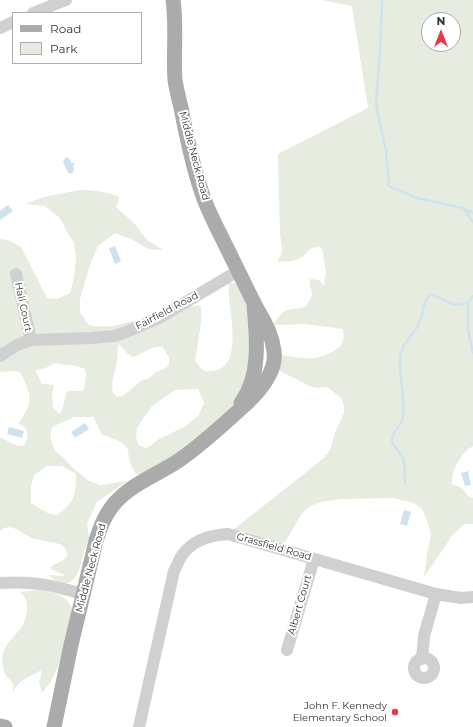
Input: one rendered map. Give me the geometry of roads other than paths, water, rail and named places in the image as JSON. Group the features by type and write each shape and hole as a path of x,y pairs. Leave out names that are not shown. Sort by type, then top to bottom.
{"main road":[{"name":"Middle Neck Road","path":"54,727 83,594 101,524 107,512 126,492 178,461 228,420 250,388 256,360 254,303 212,218 201,191 190,149 176,83 174,61 175,13 173,0"},
{"path":"0,726 5,727"}],"street":[{"path":"36,12 66,0"},
{"path":"0,28 12,22"},
{"name":"Fairfield Road","path":"0,356 17,345 31,340 92,338 114,336 124,333 159,318 238,271"},
{"name":"Hall Court","path":"16,274 31,340"},
{"name":"Grassfield Road","path":"139,727 174,571 183,554 195,543 211,536 228,534 383,580 436,594 461,598 473,597"},
{"name":"Albert Court","path":"287,650 314,559"},
{"path":"0,583 38,583 83,594"},
{"path":"422,659 424,636 436,594"}],"water":[{"path":"66,157 70,159 71,163 75,163 72,174 68,173 63,162"},
{"path":"8,205 13,211 0,220 0,211"},
{"path":"115,246 121,261 115,264 109,248"},
{"path":"85,423 89,429 75,438 71,432"},
{"path":"9,427 24,431 22,438 7,434"},
{"path":"468,471 471,485 465,486 461,473"},
{"path":"404,510 411,512 407,526 400,524"}],"waterway":[{"path":"382,0 376,104 386,151 389,186 417,198 463,208 473,222"},
{"path":"465,209 473,213"},
{"path":"405,483 403,459 392,441 393,434 401,423 404,409 400,369 402,349 419,324 424,305 431,294 455,305 468,303 473,296"},
{"path":"468,303 468,330 473,353"}],"place":[{"name":"John F. Kennedy Elementary School","path":"395,712"}]}
